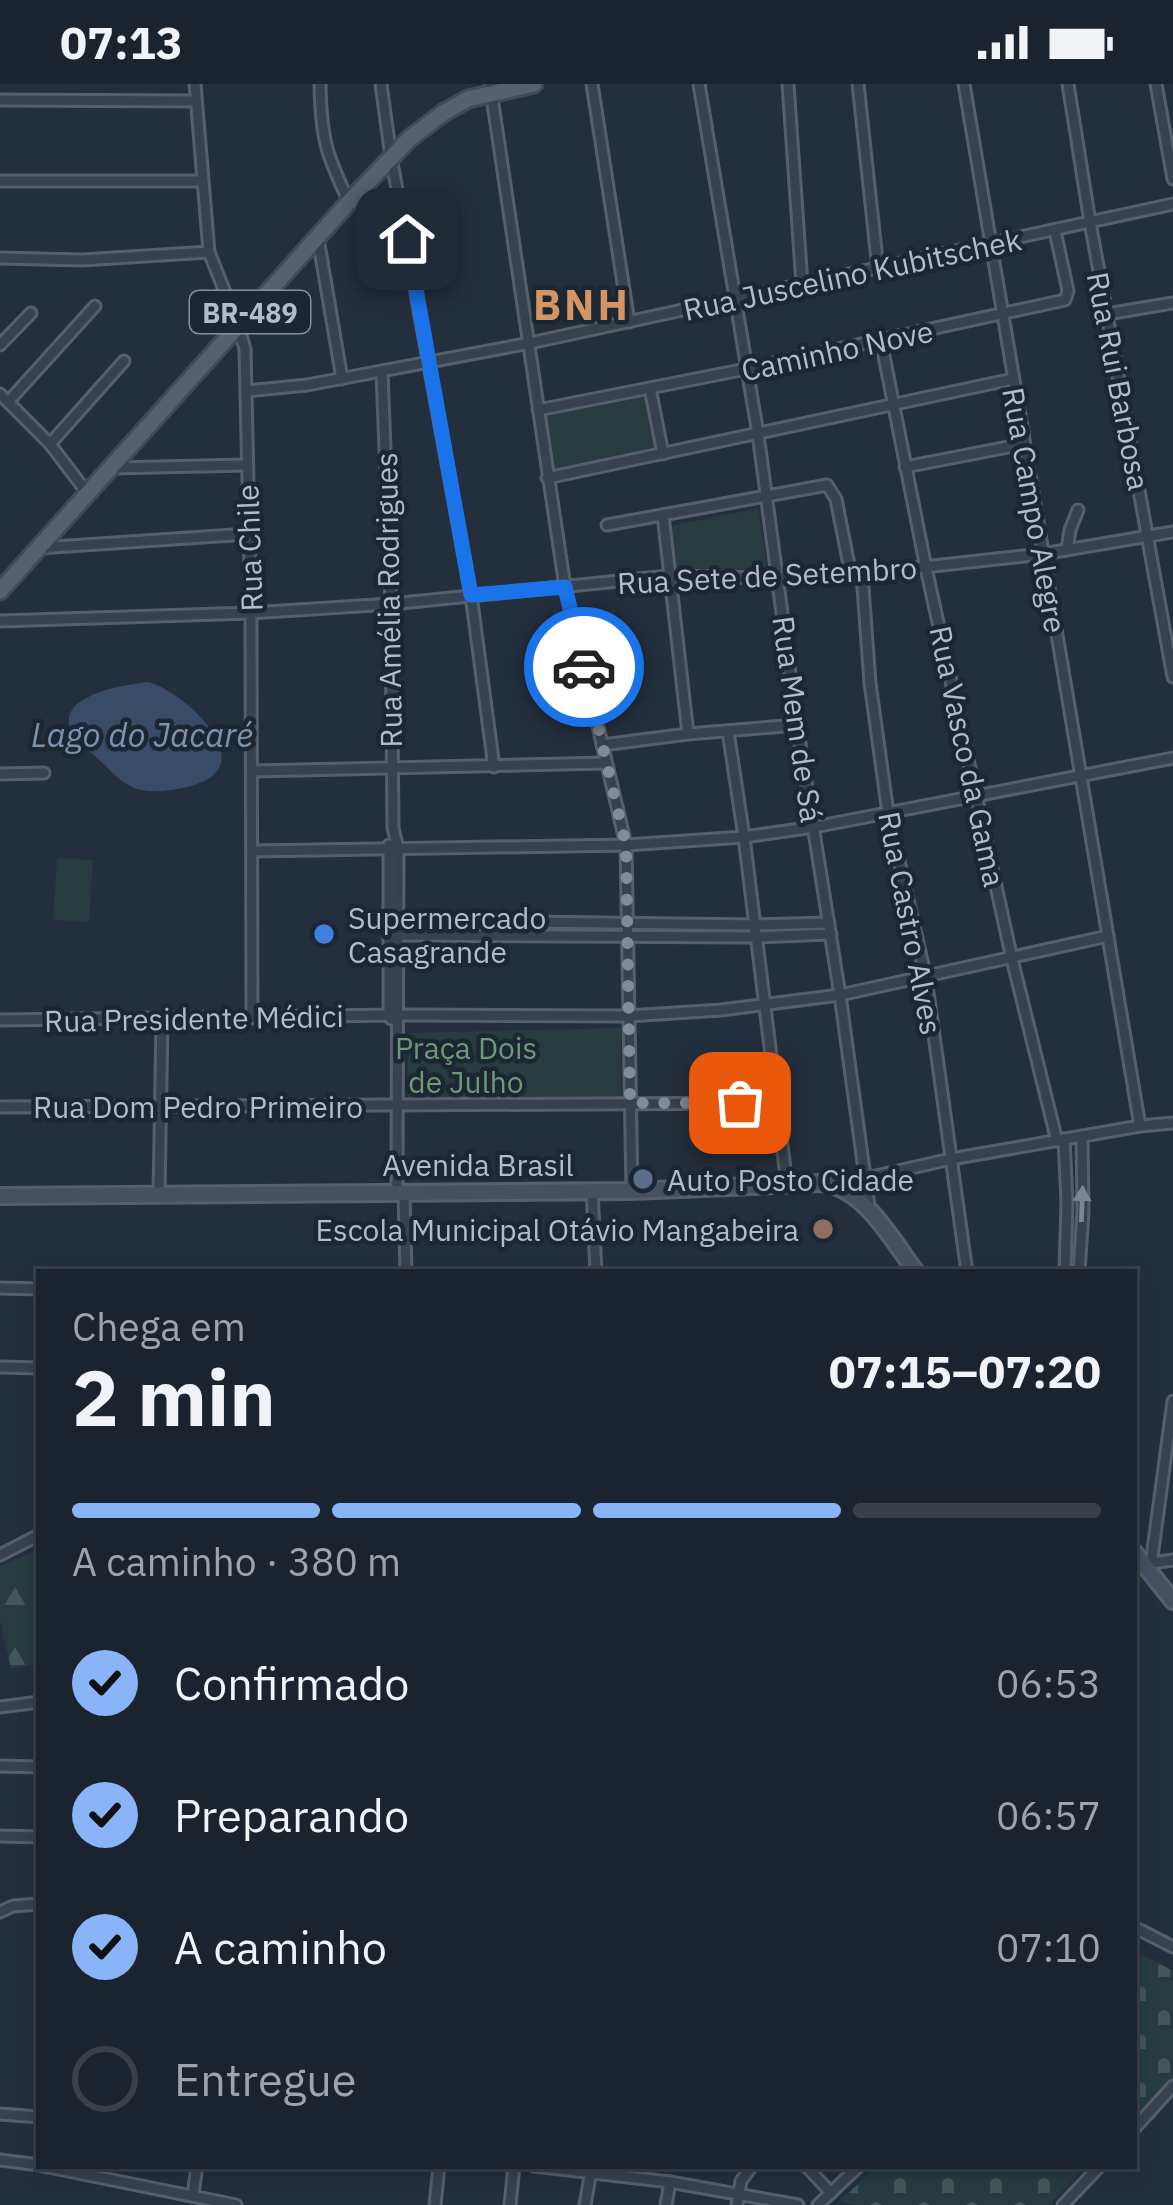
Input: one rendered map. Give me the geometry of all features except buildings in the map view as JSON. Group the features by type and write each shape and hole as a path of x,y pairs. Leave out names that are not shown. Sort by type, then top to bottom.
{"main road":[{"name":"BR-489","path":"0,591 349,202 424,126 490,88 534,84"}],"street":[{"name":"Rua Chile","path":"195,84 209,252 238,325 247,391 253,1018"},
{"path":"320,84 324,145 349,202"},
{"path":"381,84 471,595 494,766"},
{"path":"592,84 629,322"},
{"name":"Rua Mem de Sá","path":"699,84 758,434 869,1211"},
{"path":"788,84 802,284"},
{"path":"858,84 878,269"},
{"name":"Rua Campo Alegre","path":"964,84 1140,1126"},
{"name":"Rua Rui Barbosa","path":"1068,84 1173,677"},
{"path":"1156,84 1173,179"},
{"path":"490,88 565,587 626,845 632,1191"},
{"path":"0,100 196,101"},
{"path":"0,181 202,181"},
{"name":"Rua Juscelino Kubitschek","path":"247,391 342,379 530,344 1173,204"},
{"name":"Caminho Nove","path":"538,410 1057,302 1068,296 1055,231"},
{"path":"318,238 342,379"},
{"path":"0,258 94,260 209,252"},
{"path":"1107,314 1173,303"},
{"path":"88,494 50,444 4,398 95,305"},
{"path":"0,345 31,313"},
{"name":"Rua Vasco da Gama","path":"881,341 1012,958 1061,1140 1067,1202 1065,1269"},
{"path":"50,444 124,361"},
{"name":"Rua Amélia Rodrigues","path":"382,372 391,604 394,1019"},
{"path":"547,478 1013,379"},
{"path":"650,388 663,454"},
{"path":"905,467 1024,444"},
{"path":"112,468 246,465"},
{"name":"Rua Castro Alves","path":"767,496 827,485 836,499 856,574 888,813 926,978 967,1269"},
{"path":"607,525 767,496"},
{"path":"1067,550 1078,510"},
{"path":"663,515 688,734"},
{"name":"Rua Sete de Setembro","path":"0,621 391,604 668,576 856,574 1042,554 1173,532"},
{"path":"39,548 248,534"},
{"path":"602,745 797,725"},
{"path":"728,731 787,1185"},
{"path":"253,851 626,845 744,837 1173,758"},
{"path":"252,771 606,763"},
{"path":"0,774 44,773"},
{"path":"393,920 628,929 830,929"},
{"path":"393,935 628,929"},
{"path":"406,1269 394,1019 628,1016 764,1006 926,978 1108,936"},
{"path":"159,1195 162,1019"},
{"name":"Rua Presidente Médici","path":"0,1020 394,1019"},
{"path":"395,1104 776,1103"},
{"name":"Rua Dom Pedro Primeiro","path":"0,1107 395,1104"},
{"path":"836,1185 951,1159 1173,1123"},
{"path":"1078,1269 1082,1136"},
{"path":"836,1185 850,1191 869,1211 914,1269"},
{"name":"Avenida Brasil","path":"0,1196 836,1185"},
{"path":"592,1191 596,1269"},
{"path":"0,1288 36,1289"},
{"path":"0,1367 36,1368"},
{"path":"1151,1567 1173,1401"},
{"path":"0,1555 36,1537"},
{"path":"1137,1555 1173,1601"},
{"path":"1151,1567 1173,1560"},
{"path":"0,1707 36,1702"},
{"path":"0,1766 36,1767"},
{"path":"0,1836 36,1837"},
{"path":"0,1912 36,1904"},
{"path":"1137,1929 1173,1947"},
{"path":"1137,2125 1173,2086"},
{"path":"0,2114 36,2117"},
{"path":"0,2160 36,2165"},
{"path":"57,2169 236,2205"},
{"path":"193,2195 196,2169"},
{"path":"435,2205 440,2169"},
{"path":"510,2205 514,2169"},
{"path":"568,2169 607,2170 739,2199 798,2205"},
{"path":"637,2178 646,2169"},
{"path":"739,2199 741,2181 750,2169"},
{"path":"809,2169 831,2193"},
{"path":"818,2205 856,2169"},
{"path":"1067,2203 1097,2169"},
{"path":"585,2205 591,2171"},
{"path":"666,2205 670,2182"}],"green space":[{"path":"644,391 656,449 555,469 546,414"},
{"path":"758,508 768,569 675,569 670,526"},
{"path":"57,858 93,860 89,922 53,920"},
{"name":"Praça Dois de Julho","path":"621,1028 621,1097 408,1097 408,1033"},
{"path":"36,1550 36,1665 11,1669 0,1620 0,1567"},
{"path":"1137,1952 1173,1971 1173,2080 1137,2116"},
{"path":"874,2169 1084,2169 1048,2205 856,2205 840,2201"}],"water":[{"name":"Lago do Jacaré","path":"148,682 179,698 210,728 222,760 215,774 182,788 139,789 118,778 75,738 69,724 79,703 107,690"}],"way so far":[{"path":"584,667 626,845 630,1103 740,1103"}],"place":[{"name":"Supermercado Casagrande","path":"324,934"},
{"name":"Auto Posto Cidade","path":"643,1179"},
{"name":"Escola Municipal Otávio Mangabeira","path":"823,1229"}],"district":[{"name":"BNH","path":"582,304"}],"route":[{"path":"407,239 471,595 565,587 584,667"}]}
